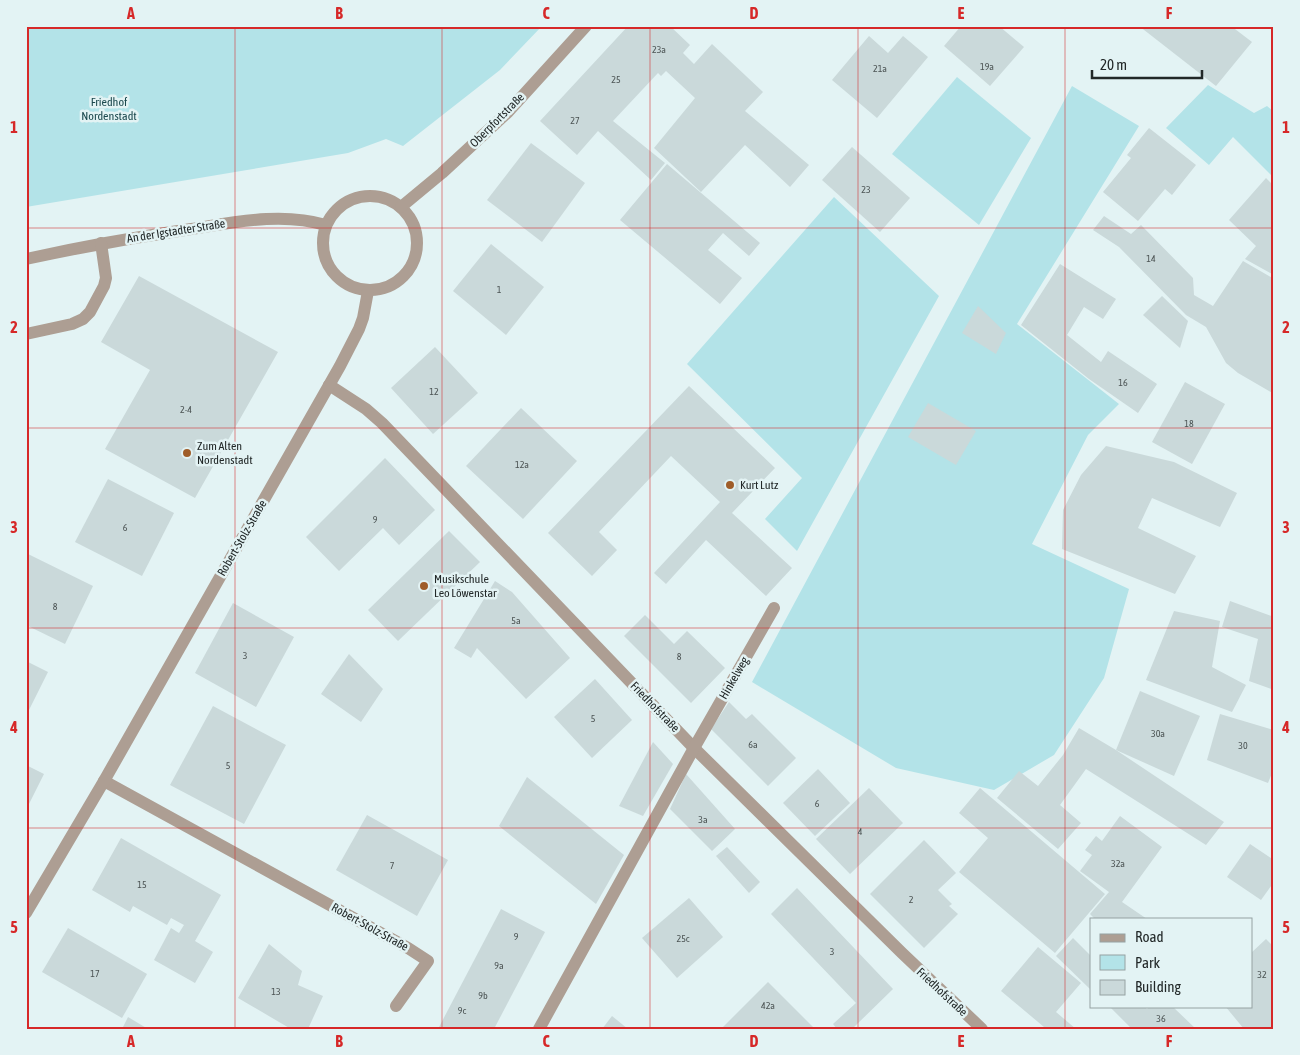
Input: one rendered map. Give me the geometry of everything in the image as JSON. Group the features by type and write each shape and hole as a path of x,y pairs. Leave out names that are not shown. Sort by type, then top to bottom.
{"street":[{"name":"Oberpfortstraße","path":"400,207 442,173 508,112 586,26"},
{"path":"378,196 390,200 400,207 410,217 416,229 418,245 410,270 397,282 379,290 368,291 349,286 341,281 329,267 323,250 326,225 339,207 359,197 378,196"},
{"name":"An der Igstadter Straße","path":"26,259 101,243 246,220 300,219 326,225"},
{"path":"26,334 72,324 83,319 90,312 104,286 106,278 101,243"},
{"name":"Robert-Stolz-Straße","path":"26,913 104,781 360,329 368,291"},
{"name":"Friedhofstraße","path":"329,385 366,409 382,423 694,748 982,1029"},
{"name":"Hinkelweg","path":"694,748 774,608"},
{"path":"539,1029 694,748"},
{"name":"Robert-Stolz-Straße","path":"104,781 408,948 428,961 396,1006"}],"green space":[{"name":"Friedhof Nordenstadt","path":"26,26 542,26 500,70 403,146 386,139 348,153 26,207"},
{"path":"957,77 1031,138 979,225 892,154"},
{"path":"1208,85 1254,113 1267,106 1274,112 1274,178 1233,137 1209,165 1166,128"},
{"path":"1072,86 1139,126 1017,324 1119,404 1088,435 1032,544 1129,589 1104,678 1054,755 994,790 896,768 752,682"},
{"path":"834,197 939,296 797,551 765,519 802,478 687,364"}],"building":[{"path":"628,26 670,26 690,45 683,53 694,64 712,44 763,92 745,111 809,165 790,187 745,145 701,192 654,148 695,98 666,71 661,76 658,73 613,121 665,163 651,180 598,131 577,155 540,121"},
{"path":"961,26 999,26 1024,47 990,86 944,46"},
{"path":"1139,26 1231,26 1252,42 1216,86"},
{"path":"869,36 888,53 903,36 928,57 877,118 832,80"},
{"path":"1149,128 1196,165 1172,195 1165,189 1138,221 1103,192 1131,158 1127,155"},
{"path":"531,143 585,183 542,242 487,200"},
{"path":"852,147 910,198 880,232 822,180"},
{"path":"667,164 760,243 749,256 723,233 708,250 742,278 720,304 620,220"},
{"path":"1266,178 1274,186 1274,272 1272,274 1245,259 1256,246 1229,220"},
{"path":"1104,216 1131,234 1141,225 1193,278 1194,295 1213,306 1243,261 1274,279 1274,394 1238,373 1226,363 1206,327 1186,315 1119,247 1093,230"},
{"path":"491,244 544,287 506,335 453,291"},
{"path":"1060,264 1116,299 1103,319 1084,307 1067,335 1101,362 1108,351 1157,384 1138,413 1089,379 1021,325"},
{"path":"139,276 278,352 195,498 105,449 150,370 101,342"},
{"path":"1162,296 1188,321 1180,348 1143,315"},
{"path":"978,306 1006,333 996,354 962,333"},
{"path":"435,347 478,393 433,434 391,388"},
{"path":"1185,382 1225,404 1192,464 1152,442"},
{"name":"Kurt Lutz","path":"689,386 775,468 732,513 792,568 766,596 706,540 666,584 654,573 720,502 671,456 599,532 617,550 592,576 548,533"},
{"path":"928,403 976,431 956,465 908,437"},
{"path":"521,408 577,461 523,519 466,466"},
{"path":"1106,446 1174,462 1237,493 1220,527 1152,498 1138,528 1196,556 1175,594 1062,549 1063,510 1081,475"},
{"path":"385,458 435,510 399,545 383,528 339,571 306,537"},
{"path":"108,479 174,513 142,576 75,542"},
{"name":"Musikschule Leo Löwenstar","path":"449,531 480,562 398,641 368,610"},
{"path":"26,553 93,586 65,644 26,625"},
{"path":"495,581 512,592 570,658 526,699 477,648 471,658 454,648"},
{"path":"1230,601 1274,617 1274,690 1249,681 1258,639 1222,627"},
{"path":"233,603 294,637 256,707 195,673"},
{"path":"1174,611 1220,621 1212,667 1246,685 1232,712 1146,680"},
{"path":"645,615 674,644 687,631 725,668 691,703 624,636"},
{"path":"349,654 383,689 361,722 321,694"},
{"path":"26,661 48,672 26,716"},
{"path":"595,679 632,720 592,758 554,717"},
{"path":"1140,691 1200,716 1174,776 1116,750"},
{"path":"729,702 746,719 752,714 796,758 768,786 711,729"},
{"path":"213,706 286,745 244,824 170,785"},
{"path":"1220,714 1274,730 1274,768 1268,783 1207,760"},
{"path":"1079,728 1116,750 1224,822 1206,845 1086,769 1060,805 1081,823 1058,849 997,798 1019,771 1038,786 1063,755"},
{"path":"653,742 673,764 643,816 619,806"},
{"path":"26,765 44,774 26,810"},
{"path":"818,769 850,803 815,836 783,803"},
{"path":"686,774 735,829 712,851 670,809"},
{"path":"527,777 624,855 596,904 499,826"},
{"path":"869,788 903,823 850,874 816,839"},
{"path":"980,788 1105,894 1055,953 959,872 988,838 959,813"},
{"path":"367,815 448,860 417,916 336,870"},
{"path":"1120,816 1162,847 1122,902 1146,918 1094,918 1090,914 1109,892 1080,871 1092,855 1085,850 1096,836 1102,841"},
{"path":"121,838 221,895 195,941 213,952 195,983 154,960 171,928 179,933 184,925 171,918 167,925 133,906 130,912 92,890"},
{"path":"924,840 956,873 938,890 952,904 949,906 958,914 924,948 870,894"},
{"path":"1250,844 1274,860 1274,882 1261,900 1227,877"},
{"path":"727,847 760,882 749,893 716,856"},
{"path":"797,888 893,989 852,1029 837,1029 833,1024 856,1003 771,914"},
{"path":"689,898 723,937 677,978 642,938"},
{"path":"501,909 545,932 494,1029 438,1029"},
{"path":"68,928 147,974 122,1018 42,972"},
{"path":"1073,938 1090,955 1090,989 1056,956"},
{"path":"1266,939 1274,947 1274,1029 1244,1029 1227,1008 1252,1008 1252,952"},
{"path":"269,944 302,971 298,985 323,996 308,1029 291,1029 238,998"},
{"path":"1038,947 1081,983 1056,1012 1076,1029 1043,1029 1044,1027 1001,991"},
{"path":"768,982 815,1029 721,1029"},
{"path":"1111,1008 1174,1008 1196,1029 1132,1029"},
{"path":"612,1016 628,1029 602,1029"},
{"path":"128,1017 148,1029 122,1029"}],"place":[{"name":"Zum Alten Nordenstadt","path":"187,453"},
{"name":"Kurt Lutz","path":"730,485"},
{"name":"Musikschule Leo Löwenstar","path":"424,586"}]}
